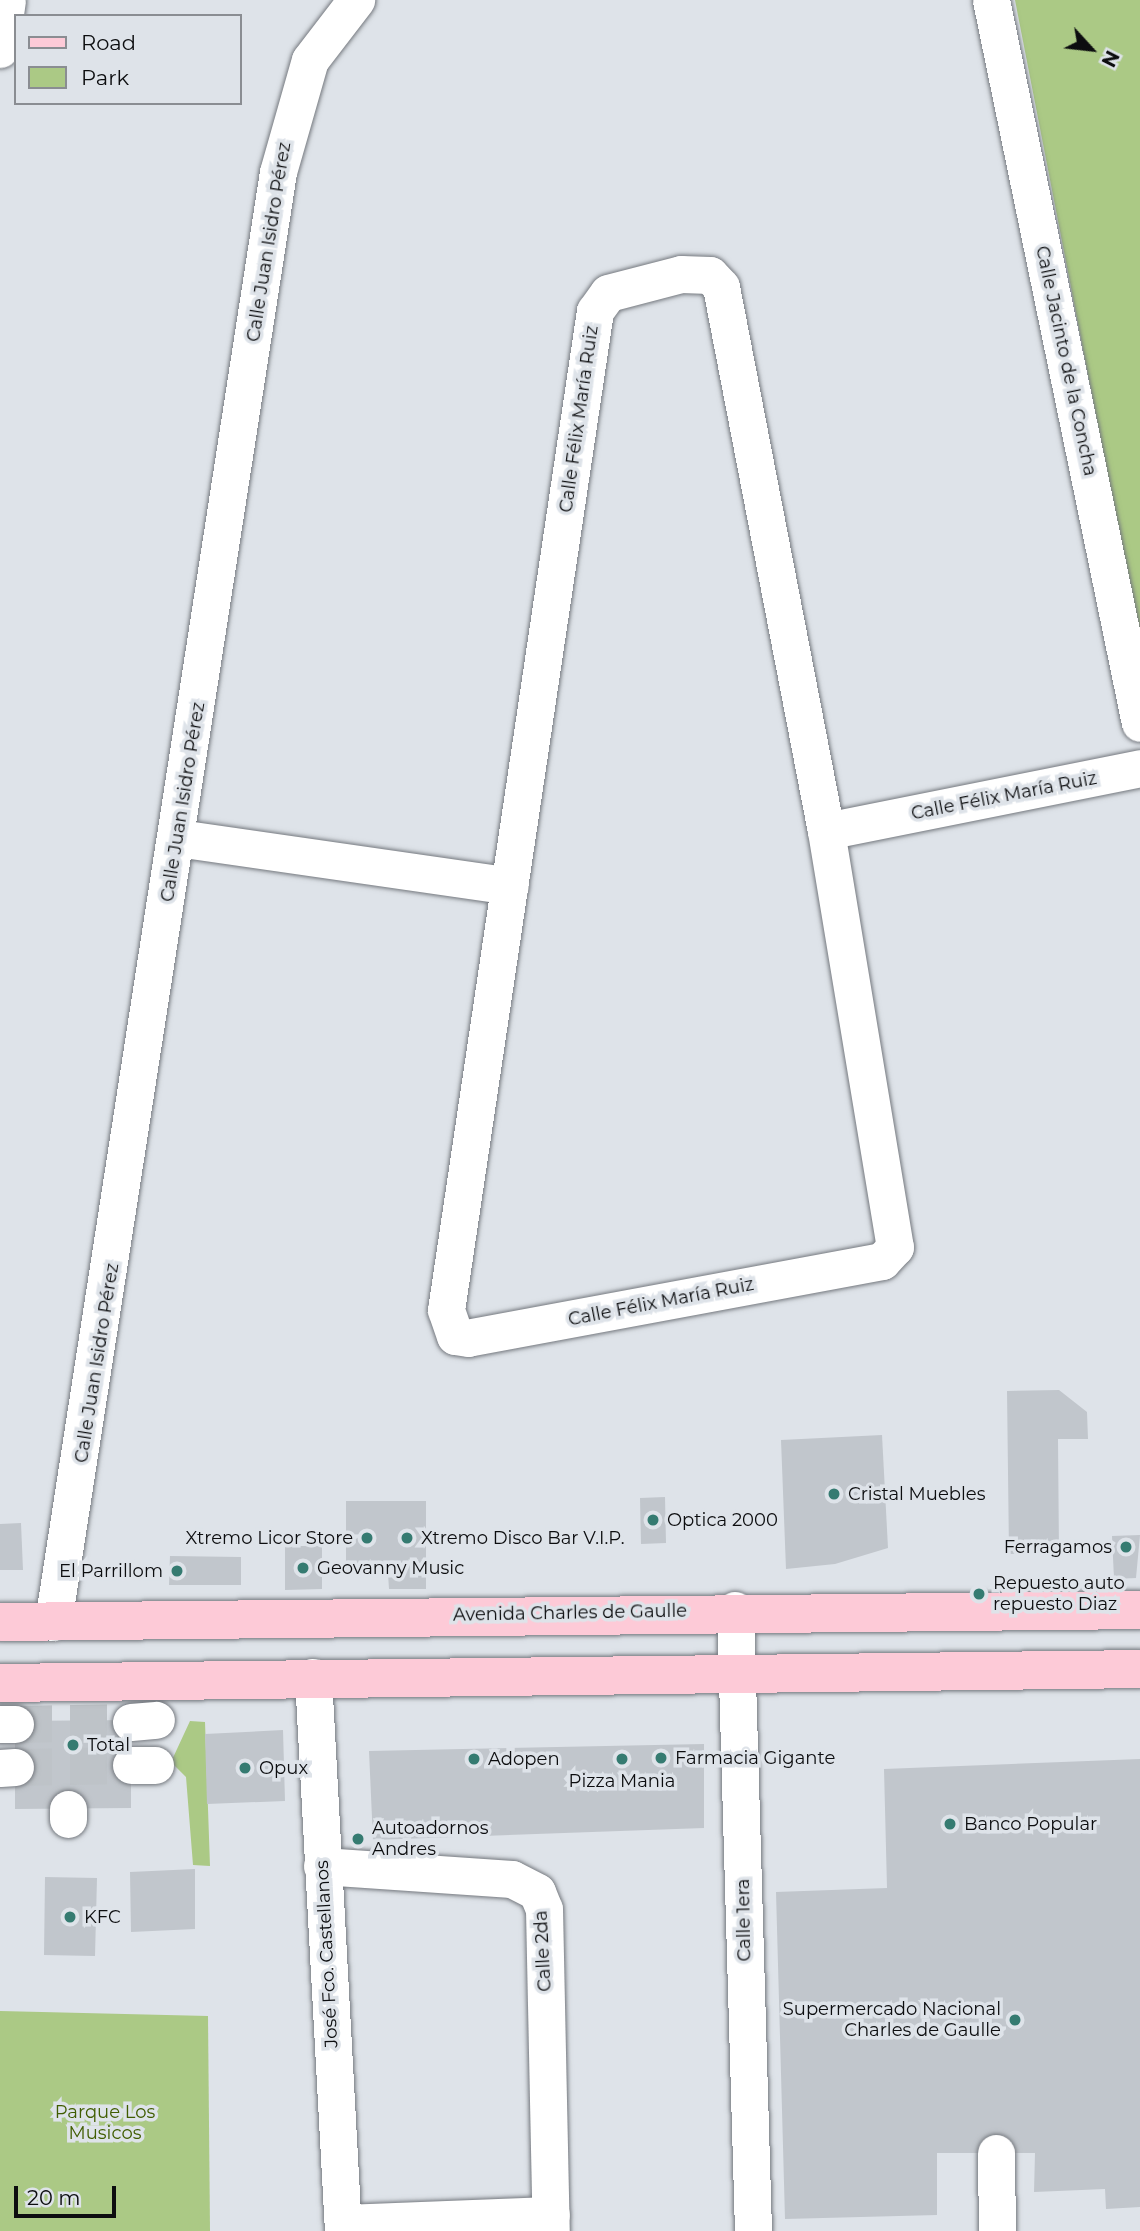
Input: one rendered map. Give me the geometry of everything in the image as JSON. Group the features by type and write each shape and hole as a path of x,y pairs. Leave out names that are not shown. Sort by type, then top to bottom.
{"main road":[{"name":"Avenida Charles de Gaulle","path":"0,1622 735,1610 1140,1610"},
{"path":"0,1683 313,1677 1140,1669"}],"street":[{"path":"0,49 7,0"},
{"name":"Calle Juan Isidro Pérez","path":"53,1622 178,838 278,172 310,60 356,0"},
{"name":"Calle Jacinto de la Concha","path":"991,0 1140,723"},
{"name":"Calle Félix María Ruiz","path":"710,275 721,287 826,831 895,1236 890,1255 467,1338 456,1336 446,1310 510,886 595,311 608,293 644,281 710,275"},
{"name":"Calle Félix María Ruiz","path":"826,831 1140,768"},
{"path":"178,838 510,886"},
{"name":"Calle 1era","path":"735,1610 753,2231"},
{"name":"José Fco. Castellanos","path":"313,1677 343,2227"},
{"name":"Calle 2da","path":"322,1866 512,1879 537,1892 544,1909 551,2223"},
{"path":"996,2153 997,2231"},
{"path":"343,2227 551,2223"}],"green space":[{"path":"1015,0 1140,0 1140,642"},
{"path":"190,1721 205,1722 210,1866 193,1865 186,1777 171,1762"},
{"name":"Parque Los Musicos","path":"0,2011 208,2016 210,2231 0,2231"}],"building":[{"path":"1059,1390 1087,1412 1088,1439 1058,1439 1059,1553 1009,1554 1007,1391"},
{"name":"Cristal Muebles","path":"882,1435 888,1548 835,1564 786,1569 781,1440"},
{"name":"Optica 2000","path":"665,1497 666,1543 641,1544 640,1498"},
{"path":"346,1501 426,1501 426,1589 389,1589 388,1574 346,1575"},
{"path":"21,1523 23,1570 0,1570 0,1524"},
{"name":"Ferragamos","path":"1140,1535 1136,1578 1114,1579 1112,1536"},
{"name":"Geovanny Music","path":"285,1546 322,1546 322,1589 285,1590"},
{"path":"170,1556 241,1557 241,1585 169,1585"},
{"name":"Total","path":"131,1720 131,1808 15,1809 15,1721"},
{"name":"Opux","path":"283,1730 285,1801 207,1804 205,1734"},
{"path":"704,1744 704,1828 373,1840 369,1751"},
{"name":"Supermercado Nacional Charles de Gaulle","path":"1140,1759 1140,2207 1106,2209 1105,2189 1034,2192 1035,2153 937,2153 937,2215 785,2219 776,1892 887,1888 884,1769"},
{"path":"195,1869 195,1929 131,1932 130,1872"},
{"name":"KFC","path":"45,1877 97,1878 95,1956 44,1955"}],"tunnel":[{"path":"15,1724 131,1722"},
{"path":"15,1767 131,1765"}],"place":[{"name":"Cristal Muebles","path":"834,1494"},
{"name":"Optica 2000","path":"653,1520"},
{"name":"Xtremo Licor Store","path":"367,1538"},
{"name":"Xtremo Disco Bar V.I.P.","path":"407,1538"},
{"name":"Ferragamos","path":"1126,1547"},
{"name":"Geovanny Music","path":"303,1568"},
{"name":"El Parrillom","path":"177,1571"},
{"name":"Repuesto auto repuesto Diaz","path":"979,1594"},
{"name":"Total","path":"73,1745"},
{"name":"Farmacia Gigante","path":"661,1758"},
{"name":"Adopen","path":"474,1759"},
{"name":"Pizza Mania","path":"622,1759"},
{"name":"Opux","path":"245,1768"},
{"name":"Banco Popular","path":"950,1824"},
{"name":"Autoadornos Andres","path":"358,1839"},
{"name":"KFC","path":"70,1917"},
{"name":"Supermercado Nacional Charles de Gaulle","path":"1015,2020"}]}
